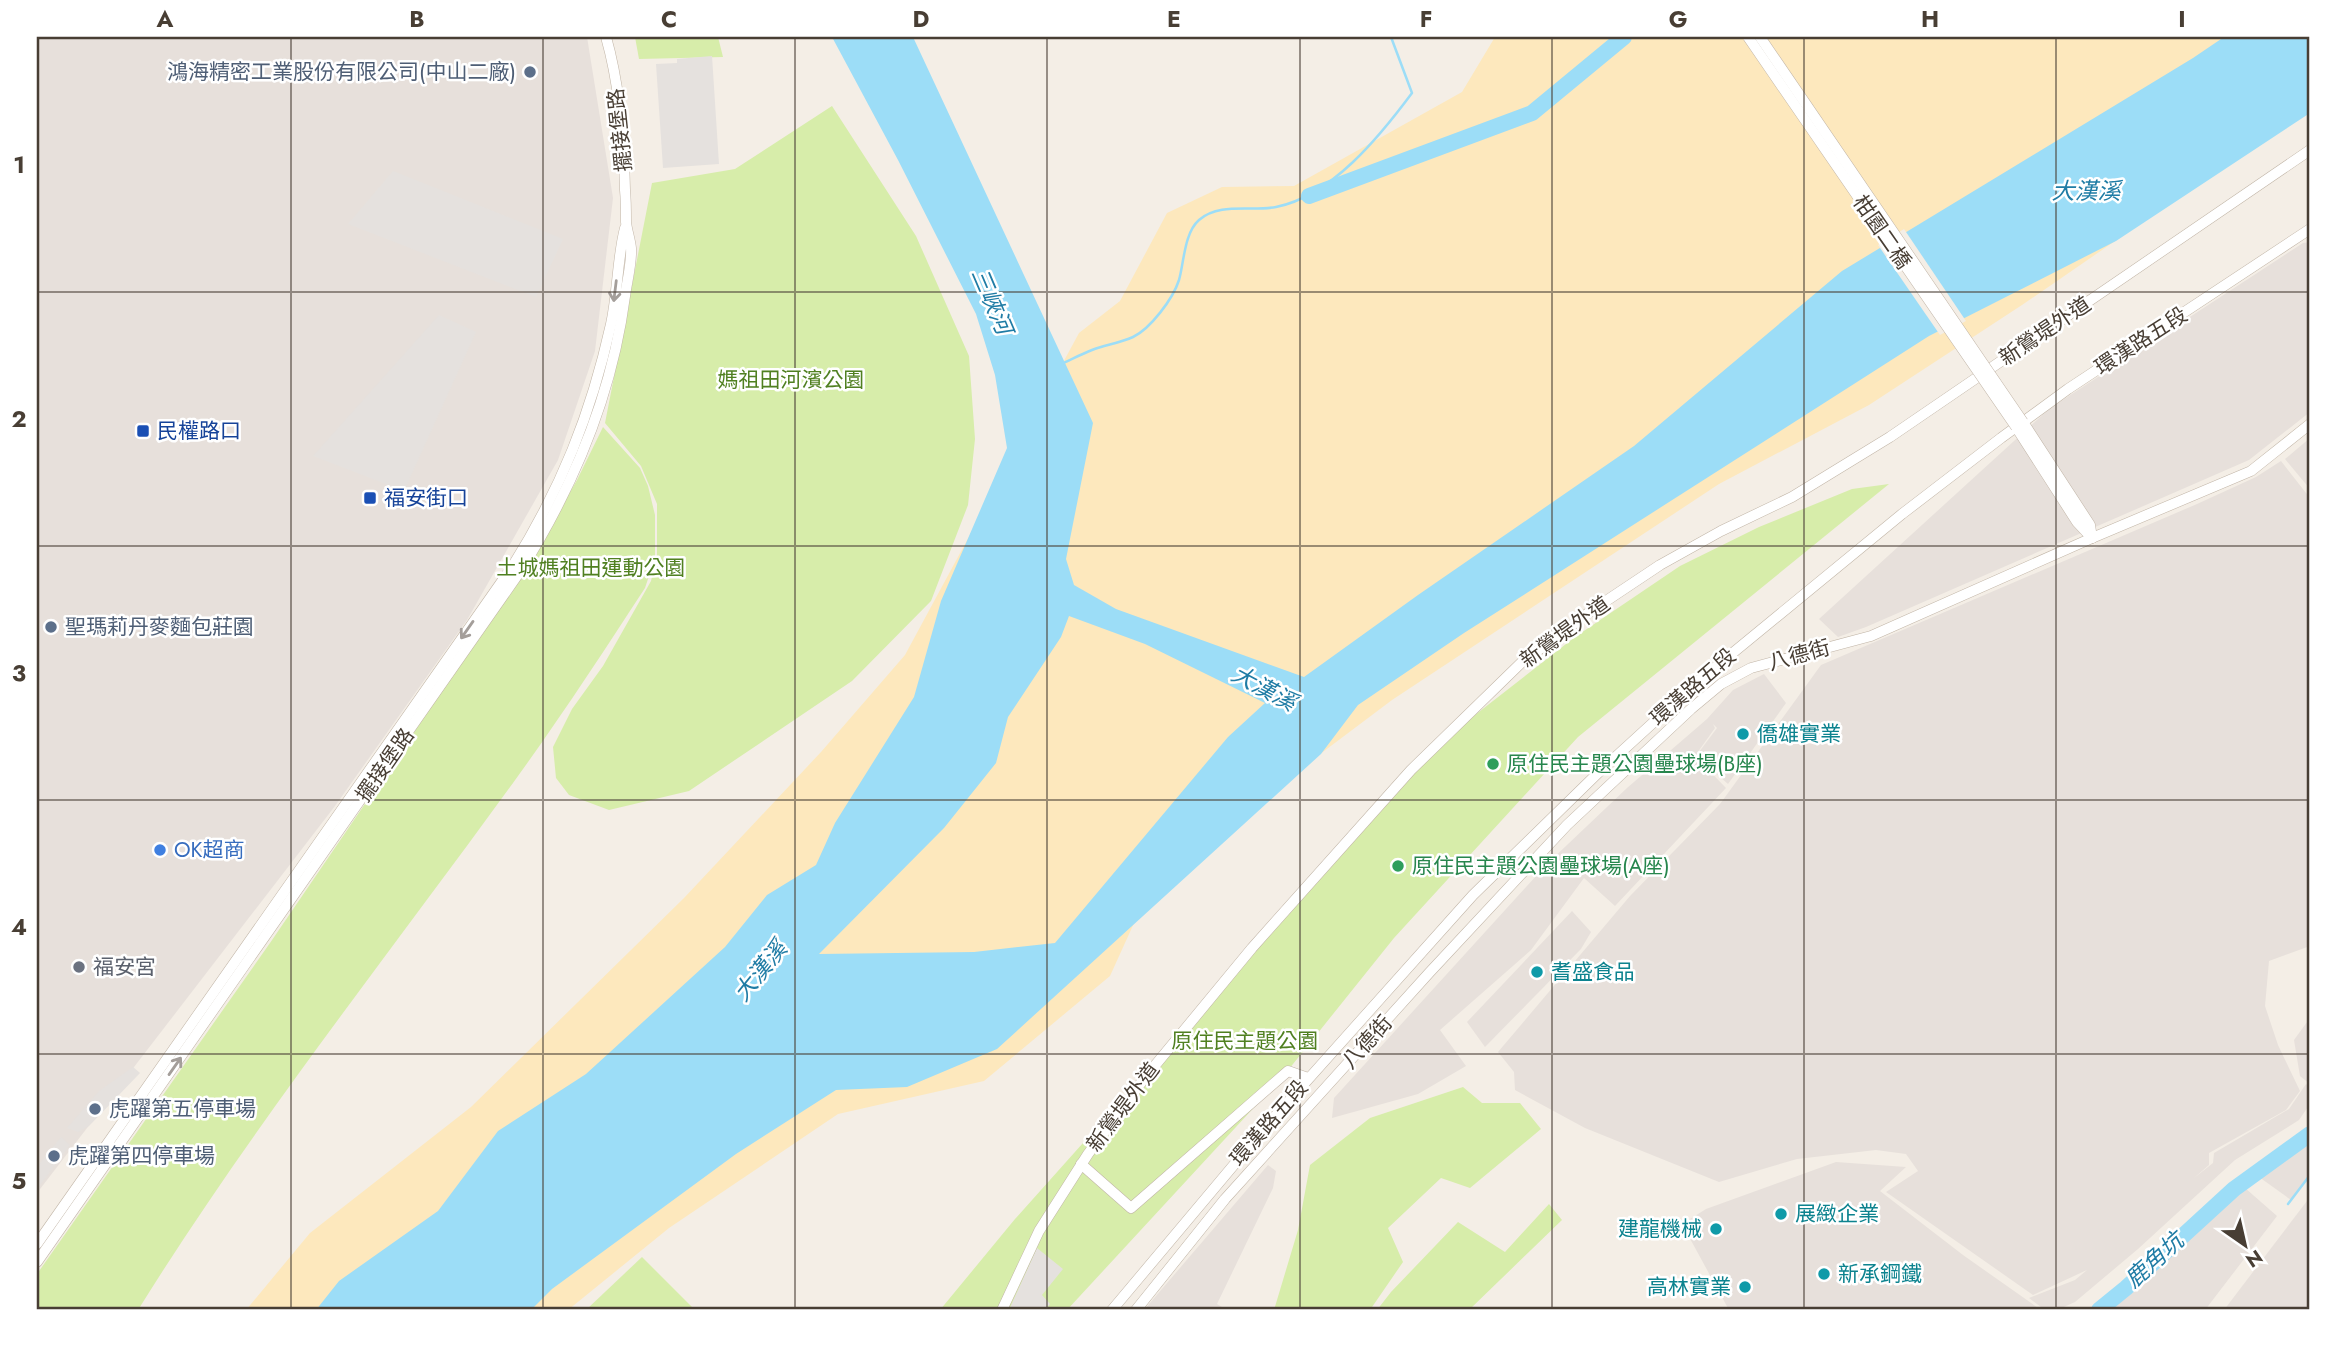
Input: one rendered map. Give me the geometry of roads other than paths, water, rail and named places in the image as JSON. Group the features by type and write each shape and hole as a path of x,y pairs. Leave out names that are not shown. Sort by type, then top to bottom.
{"street":[{"name":"擺接堡路","path":"37,1262 519,573 549,525 574,474 596,419 611,370 622,318 631,249 626,224 623,139 618,93 606,37"},
{"name":"柑園二橋","path":"1748,37 2020,424"},
{"name":"柑園二橋","path":"1760,37 2020,424"},
{"name":"新鶯堤外道","path":"1002,1310 1040,1231 1081,1164 1143,1080 1252,948 1412,770 1521,663 1591,611 1660,565 1792,497 1890,437 2310,149"},
{"name":"擺接堡路","path":"37,1244 512,567 535,530 558,486 589,411 612,319 620,246 626,224"},
{"name":"環漢路五段","path":"1112,1310 1308,1078 1473,895 1700,679 1902,514 2020,424 2105,364 2310,229"},
{"path":"2020,424 2090,525 2092,538"},
{"name":"八德街","path":"1136,1310 1225,1199 1429,973 1590,802 1721,684 1751,668 1871,636 2250,471 2310,424"},
{"path":"1081,1164 1131,1208 1288,1072 1308,1078"}],"water":[{"path":"832,37 913,37 1093,423 1066,559 1074,585 1116,609 1304,677 1634,446 1842,271 2224,37 2310,37 2310,113 2116,241 1929,336 1464,633 1358,705 1321,754 997,1049 907,1087 836,1090 736,1154 552,1289 531,1310 316,1310 339,1281 438,1211 498,1131 586,1074 725,947 767,895 816,865 835,823 914,697 941,601 1007,448 995,375 976,314","holes":["1069,616 1145,644 1265,703 1228,737 1055,943 974,952 819,954 944,828 996,763 1008,717 1061,637"]}],"waterway":[{"path":"1063,363 1133,337 1153,320 1176,288 1190,232 1207,214 1226,209 1276,207 1297,201 1316,191 1353,162 1412,93 1391,37"},
{"path":"1309,196 1532,113 1624,37"},
{"name":"鹿角坑","path":"2099,1310 2234,1189 2310,1134"},
{"path":"2288,1204 2310,1175"}],"place":[{"name":"鴻海精密工業股份有限公司(中山二廠)","path":"530,72"},
{"name":"民權路口","path":"143,431"},
{"name":"福安街口","path":"370,498"},
{"name":"聖瑪莉丹麥麵包莊園","path":"51,627"},
{"name":"僑雄實業","path":"1743,734"},
{"name":"原住民主題公園壘球場(B座)","path":"1493,764"},
{"name":"OK超商","path":"160,850"},
{"name":"原住民主題公園壘球場(A座)","path":"1398,866"},
{"name":"福安宮","path":"79,967"},
{"name":"耆盛食品","path":"1537,972"},
{"name":"虎躍第五停車場","path":"95,1109"},
{"name":"虎躍第四停車場","path":"54,1156"},
{"name":"展緻企業","path":"1781,1214"},
{"name":"建龍機械","path":"1716,1229"},
{"name":"新承鋼鐵","path":"1824,1274"},
{"name":"高林實業","path":"1745,1287"}],"water label":[{"name":"大漢溪","path":"2086,191"},
{"name":"三峽河","path":"992,301"},
{"name":"大漢溪","path":"1264,688"},
{"name":"大漢溪","path":"760,971"}],"park label":[{"name":"媽祖田河濱公園","path":"791,380"},
{"name":"土城媽祖田運動公園","path":"591,568"},
{"name":"原住民主題公園","path":"1245,1041"}]}
